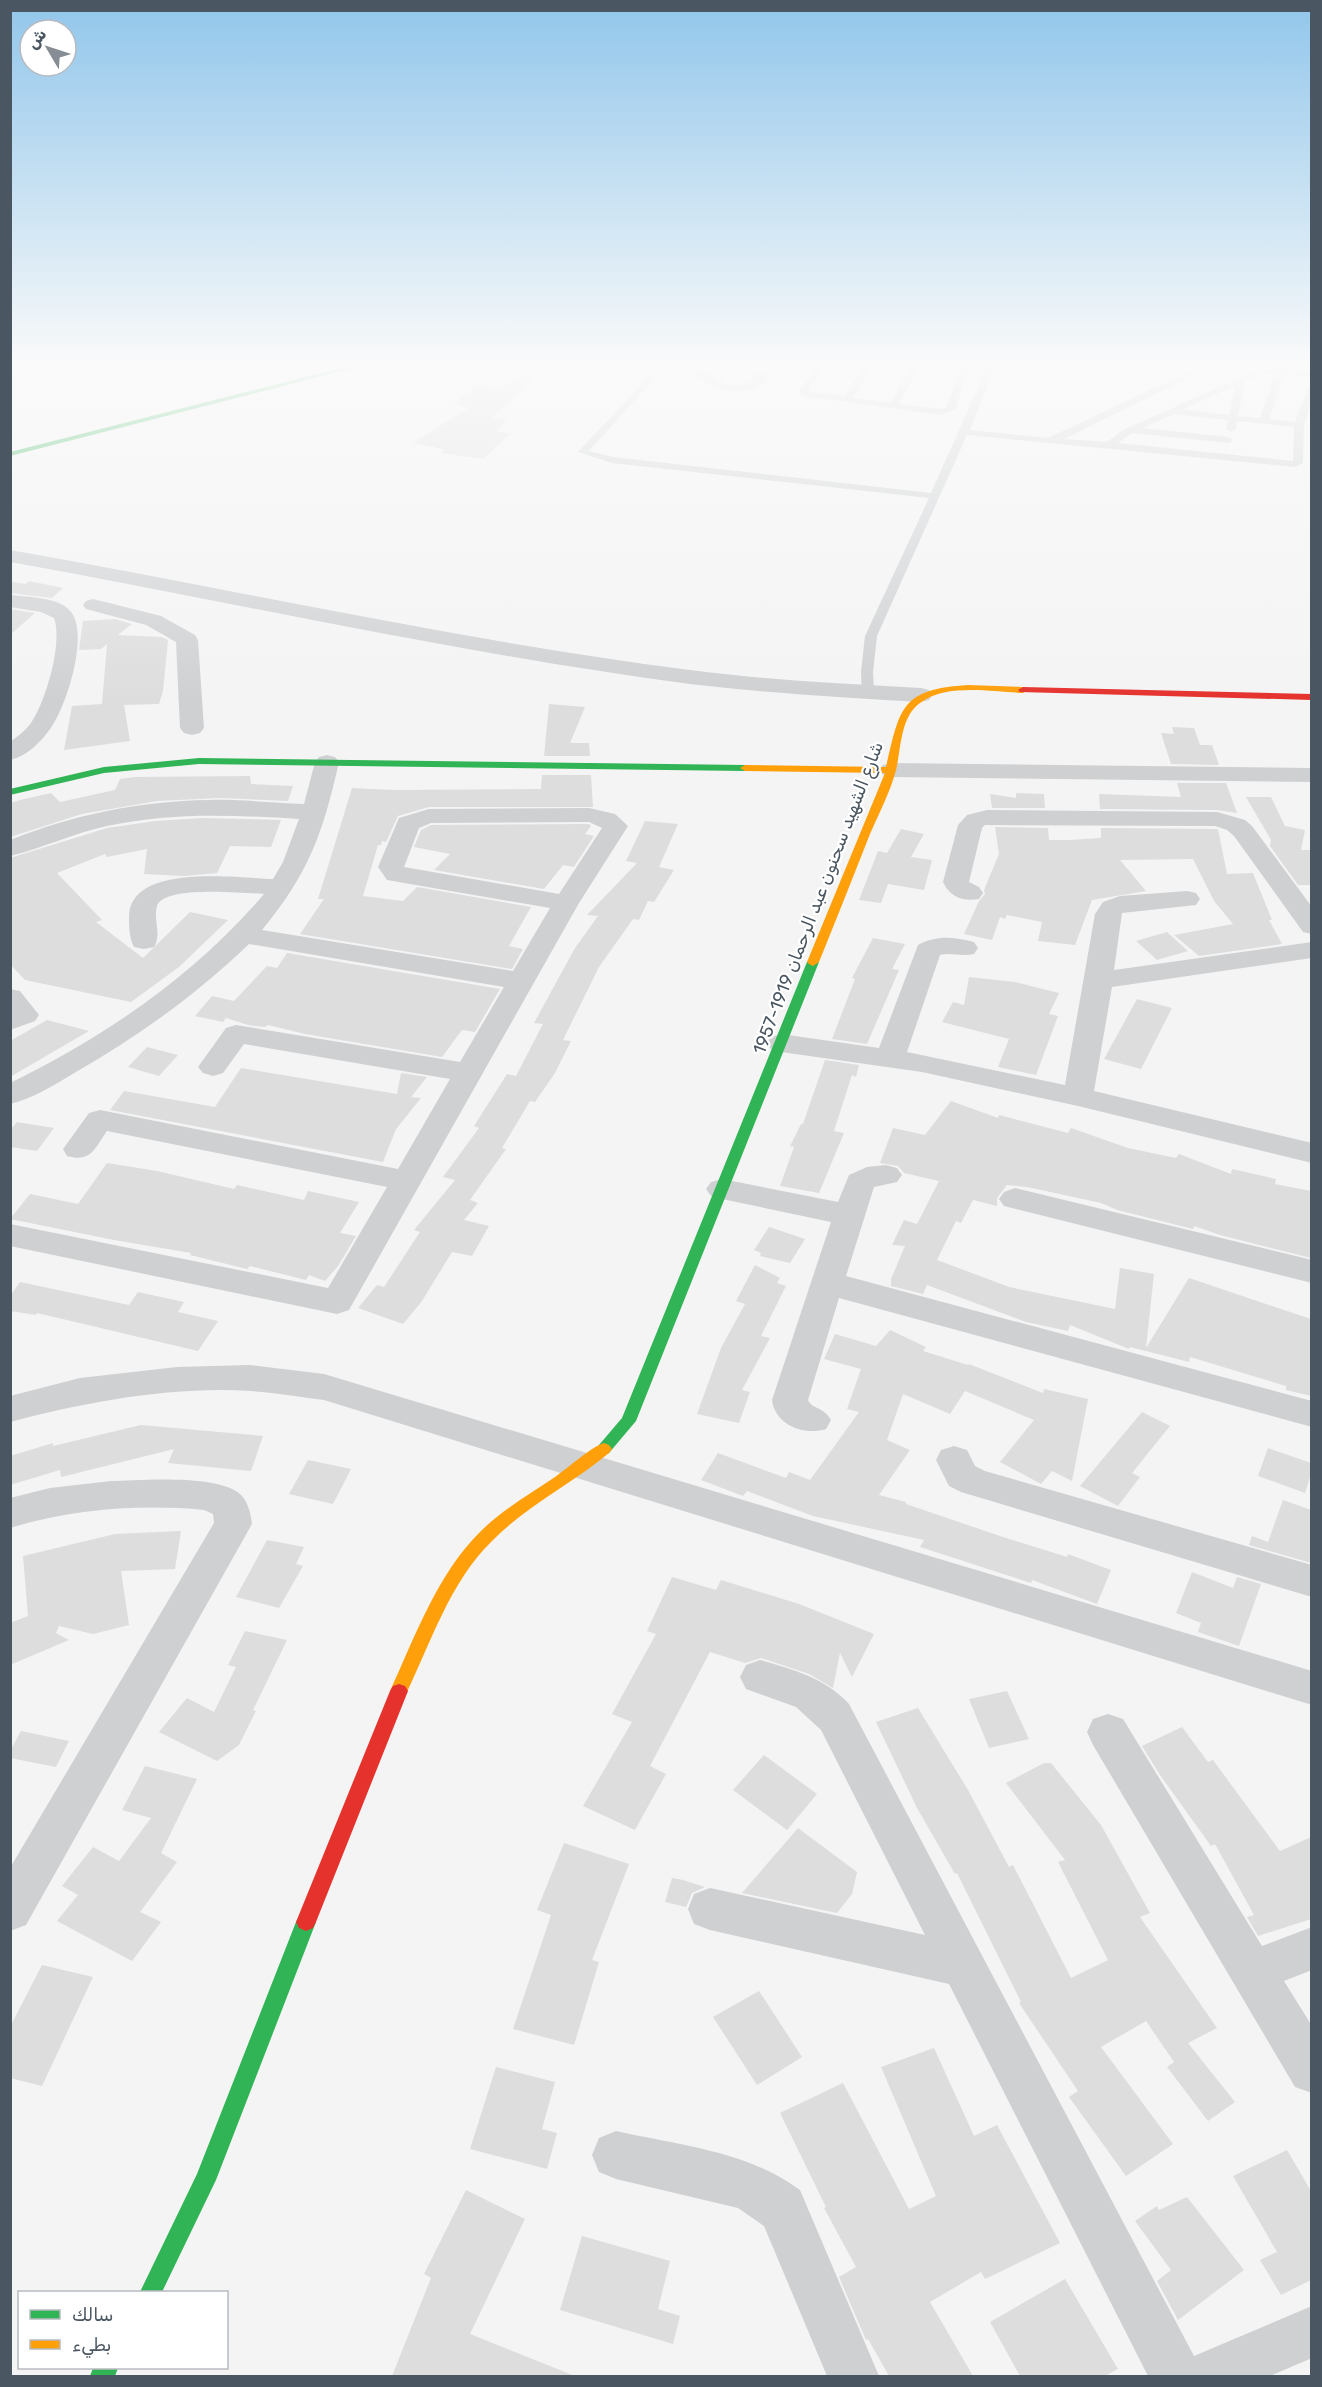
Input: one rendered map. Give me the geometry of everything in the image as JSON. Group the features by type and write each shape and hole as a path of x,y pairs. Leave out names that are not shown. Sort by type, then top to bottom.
{"street":[{"path":"10,556 580,661 695,678 868,694 921,695 964,689 1311,697"},
{"path":"63,615 93,604 138,579"},
{"path":"10,601 56,610 63,615 67,626 67,642 55,698 43,723 27,742 10,753"},
{"path":"93,604 152,618 169,626 187,640 192,728"},
{"name":"شارع الشهيد سحنون عبد الرحمان 1919-1957","path":"151,2291 205,2180 392,1704 450,1586 468,1555 488,1534 533,1500 585,1466 611,1443 628,1421 891,770 907,708 921,695"},
{"path":"10,792 52,780 145,763 199,761 1310,778"},
{"path":"10,1095 82,1056 145,1016 199,974 243,935 281,888 295,863 315,812 327,762"},
{"path":"10,849 80,825 122,815 168,809 210,807 315,812"},
{"path":"10,1235 337,1302 566,903 616,826 606,819 589,815 429,816 408,824 391,867 396,875 566,903"},
{"path":"970,893 959,888 956,882 970,825 976,820 987,817 1217,819 1236,825 1243,831 1311,926"},
{"path":"144,941 143,908 147,898 158,890 179,885 281,888"},
{"path":"1078,1097 1108,914 1112,908 1120,904 1187,899"},
{"path":"243,935 521,981"},
{"path":"890,1058 928,951 939,945 964,948"},
{"path":"1099,980 1311,950"},
{"path":"10,997 25,1015 10,1022"},
{"path":"213,1067 236,1034 469,1073"},
{"path":"781,1043 890,1058 1078,1097 1311,1153"},
{"path":"78,1149 100,1120 407,1180"},
{"path":"813,1420 798,1414 791,1408 790,1400 860,1182 867,1177 886,1175"},
{"path":"722,1189 849,1215"},
{"path":"1015,1199 1311,1272"},
{"path":"827,1283 1311,1414"},
{"path":"10,1409 80,1391 177,1380 250,1378 324,1387 1311,1688"},
{"path":"954,1460 962,1476 974,1482 1311,1581"},
{"path":"10,1514 40,1503 115,1494 208,1496 224,1501 232,1512 233,1524 10,1910"},
{"path":"760,1677 799,1689 820,1700 835,1717 1176,2376"},
{"path":"1108,1732 1311,2070"},
{"path":"710,1909 963,1965"},
{"path":"1251,1972 1311,1948"},
{"path":"616,2155 743,2184 764,2194 782,2208 853,2376"},
{"path":"1209,2376 1311,2332"}],"lane":[{"path":"759,476 935,496"},
{"path":"868,694 867,672 871,636 944,476"}],"building":[{"path":"10,581 25,584 29,581 63,588 52,598 10,593"},
{"path":"10,609 35,613 10,635"},
{"path":"115,619 132,624 118,635 162,637 168,640 163,691 159,704 124,705 130,741 64,750 72,706 102,704 107,644 101,649 79,650 83,621"},
{"path":"549,704 585,707 570,743 589,743 590,756 544,756"},
{"path":"1172,727 1194,728 1200,745 1212,745 1219,765 1171,764 1161,733 1174,734"},
{"path":"542,775 591,775 593,807 429,807 398,816 386,842 382,841 381,845 378,845 363,896 403,901 417,887 531,907 509,946 523,949 512,969 300,934 324,899 318,899 352,788 541,789"},
{"path":"250,776 251,784 293,786 288,801 220,798 157,801 82,814 10,837 10,803 20,800 51,793 60,802 115,790 120,779 135,777"},
{"path":"1177,783 1226,783 1237,813 1217,810 1100,809 1099,794 1181,797"},
{"path":"1016,793 1044,794 1045,808 992,808 990,794 1016,798"},
{"path":"1246,797 1271,797 1285,826 1305,830 1301,850 1311,850 1311,885 1298,885 1270,846 1271,840"},
{"path":"203,818 281,820 271,847 230,846 217,873 184,876 144,874 147,849 107,857 105,854 57,873 102,920 96,922 143,958 190,912 228,920 179,967 131,1002 25,980 10,964 10,858 107,828 155,821"},
{"path":"645,821 678,824 659,867 674,870 654,902 648,901 639,920 633,919 599,967 563,1040 571,1041 555,1073 535,1102 530,1101 502,1148 506,1149 470,1200 478,1203 464,1220 489,1226 472,1256 452,1252 422,1301 403,1324 358,1308 377,1285 384,1287 420,1232 414,1230 455,1180 443,1177 479,1128 474,1126 507,1074 516,1076 543,1024 534,1023 575,948 598,916 587,915 637,863 626,861"},
{"path":"589,824 591,826 585,834 594,836 574,867 563,865 544,889 434,870 450,854 414,847 421,830 431,825"},
{"path":"995,827 1048,828 1049,840 1101,838 1101,828 1218,829 1227,874 1253,873 1272,920 1269,920 1282,944 1199,956 1174,935 1233,924 1214,901 1193,859 1120,860 1146,891 1092,900 1075,945 1038,941 1042,922 1007,915 1005,919 1000,917 992,940 964,934 979,901 985,894 984,890 999,854"},
{"path":"901,829 924,834 911,857 932,860 924,890 888,884 881,903 859,900 878,851 887,853"},
{"path":"1167,932 1188,951 1157,960 1136,941"},
{"path":"873,938 905,944 892,969 899,970 867,1044 832,1039 855,979 852,978"},
{"path":"287,953 500,989 475,1032 462,1030 442,1057 305,1034 268,1025 265,1027 248,1025 226,1018 223,1022 195,1016 212,996 234,1001 267,966 277,968"},
{"path":"969,977 1015,982 1059,993 1049,1014 1058,1016 1036,1075 998,1067 1009,1039 942,1022 953,1002 964,1005"},
{"path":"1137,999 1172,1008 1141,1069 1104,1059"},
{"path":"47,1020 89,1031 10,1077 10,1041"},
{"path":"147,1047 178,1055 159,1076 128,1067"},
{"path":"825,1060 859,1065 856,1077 852,1075 834,1131 844,1133 819,1193 780,1186 794,1147 790,1146 803,1124"},
{"path":"241,1068 397,1094 401,1073 427,1077 411,1097 421,1098 396,1129 383,1162 110,1110 124,1091 215,1107"},
{"path":"951,1101 998,1118 999,1115 1068,1133 1071,1128 1128,1148 1176,1158 1179,1154 1231,1174 1232,1169 1276,1179 1275,1184 1311,1191 1311,1258 1220,1235 1194,1226 1193,1229 1117,1210 1101,1203 1007,1185 997,1198 997,1206 973,1200 961,1223 956,1221 937,1260 1009,1287 1115,1309 1120,1268 1154,1274 1146,1348 1189,1278 1311,1319 1311,1396 1286,1390 1286,1386 1190,1357 1189,1362 1130,1347 1129,1349 1070,1325 1068,1331 1026,1322 927,1285 923,1294 891,1286 891,1279 905,1246 892,1245 904,1220 917,1224 939,1181 904,1173 898,1166 880,1163 893,1128 925,1135"},
{"path":"17,1122 54,1128 37,1151 10,1147 10,1130"},
{"path":"107,1163 157,1171 234,1189 237,1185 304,1200 308,1191 359,1202 340,1233 356,1236 338,1266 325,1281 309,1275 306,1280 250,1266 247,1269 190,1255 191,1253 10,1219 30,1194 78,1204"},
{"path":"769,1227 805,1239 790,1263 760,1256 761,1253 754,1250"},
{"path":"755,1265 780,1278 777,1283 786,1286 761,1336 770,1338 742,1390 750,1392 739,1423 697,1414 721,1348 745,1304 736,1301"},
{"path":"20,1282 129,1305 138,1292 184,1302 178,1312 218,1321 198,1351 37,1313 36,1315 10,1311 10,1296"},
{"path":"890,1330 926,1347 923,1351 969,1364 1043,1393 1044,1389 1088,1399 1072,1481 1052,1471 1041,1484 1000,1462 1034,1420 965,1391 950,1414 903,1394 887,1440 910,1450 879,1495 906,1502 906,1504 1067,1557 1068,1554 1111,1570 1097,1604 1032,1580 1031,1583 920,1547 924,1540 813,1516 747,1491 743,1496 701,1480 718,1453 786,1478 789,1472 810,1480 859,1412 847,1409 861,1369 824,1359 835,1334 876,1346"},
{"path":"1142,1412 1170,1426 1132,1473 1140,1477 1118,1506 1080,1486"},
{"path":"141,1425 263,1436 251,1471 168,1463 174,1449 61,1477 60,1470 10,1485 10,1456 53,1443 53,1446"},
{"path":"1268,1448 1311,1463 1311,1474 1305,1493 1258,1476"},
{"path":"308,1460 351,1469 333,1504 289,1494"},
{"path":"1283,1500 1311,1510 1311,1563 1249,1545 1252,1536 1268,1542"},
{"path":"181,1531 175,1569 121,1571 129,1625 93,1634 59,1626 56,1633 69,1640 10,1665 10,1623 28,1616 23,1556 115,1534"},
{"path":"267,1540 304,1547 296,1564 303,1566 279,1608 236,1597"},
{"path":"1192,1572 1233,1588 1237,1577 1261,1584 1239,1646 1198,1632 1201,1623 1176,1613"},
{"path":"672,1577 716,1590 721,1580 799,1604 874,1634 852,1677 840,1653 833,1688 809,1674 761,1658 745,1663 710,1652 650,1766 666,1774 635,1830 583,1806 632,1722 612,1714 656,1634 647,1631"},
{"path":"245,1631 287,1640 253,1710 256,1711 239,1745 217,1761 159,1732 187,1698 214,1712 236,1667 228,1665"},
{"path":"1007,1691 1029,1739 989,1748 969,1699"},
{"path":"918,1708 968,1790 1009,1867 1013,1865 1071,1978 1108,1960 1058,1862 1065,1860 1006,1783 1044,1763 1051,1763 1101,1825 1150,1913 1140,1917 1217,2028 1188,2043 1235,2102 1208,2121 1167,2067 1174,2062 1146,2021 1101,2047 1173,2144 1126,2176 1069,2097 1078,2091 1019,2003 1021,2002 957,1873 955,1874 917,1808 876,1722"},
{"path":"1182,1727 1208,1762 1213,1760 1280,1851 1311,1837 1311,1919 1258,1936 1247,1917 1254,1915 1215,1844 1211,1846 1142,1746"},
{"path":"21,1731 69,1741 56,1767 10,1758 10,1751"},
{"path":"764,1755 817,1794 787,1830 733,1790"},
{"path":"145,1766 197,1779 161,1853 177,1862 140,1912 161,1922 132,1961 57,1921 78,1895 62,1886 93,1847 119,1861 151,1818 122,1810"},
{"path":"798,1828 857,1872 852,1894 837,1913 742,1893"},
{"path":"564,1843 629,1864 592,1960 599,1962 574,2045 513,2029 551,1915 537,1910"},
{"path":"672,1878 705,1887 692,1893 686,1907 665,1902"},
{"path":"42,1965 93,1977 42,2086 10,2078 10,2027"},
{"path":"759,1991 802,2057 757,2085 713,2017"},
{"path":"934,2048 974,2136 997,2125 1060,2243 985,2279 981,2272 930,2302 973,2376 889,2376 868,2339 866,2340 839,2277 856,2267 824,2208 826,2207 780,2113 843,2083 909,2209 936,2196 881,2067"},
{"path":"496,2067 555,2082 542,2129 557,2133 547,2169 470,2149"},
{"path":"1287,2150 1311,2191 1311,2280 1281,2295 1260,2260 1277,2252 1233,2176"},
{"path":"466,2190 525,2219 470,2334 575,2376 392,2376 431,2278 424,2274"},
{"path":"1187,2197 1244,2270 1178,2320 1157,2281 1171,2270 1135,2221 1157,2206 1159,2210"},
{"path":"582,2236 670,2261 658,2309 680,2316 673,2344 560,2310"},
{"path":"1065,2279 1118,2369 1105,2376 1020,2376 990,2322"}],"traffic: fast":[{"path":"10,792 104,770 199,761 745,768"},
{"path":"604,1449 628,1421 813,962"},
{"path":"151,2291 205,2180 306,1922"},
{"path":"101,2376 106,2369"}],"traffic: slow":[{"path":"813,962 883,792 901,723 910,707 926,695 939,691 968,688 1023,690"},
{"path":"745,768 891,770"},
{"path":"399,1691 436,1609 472,1552 500,1524 604,1449"}],"traffic: jam":[{"path":"1023,690 1312,697"},
{"path":"306,1922 399,1691"}]}
